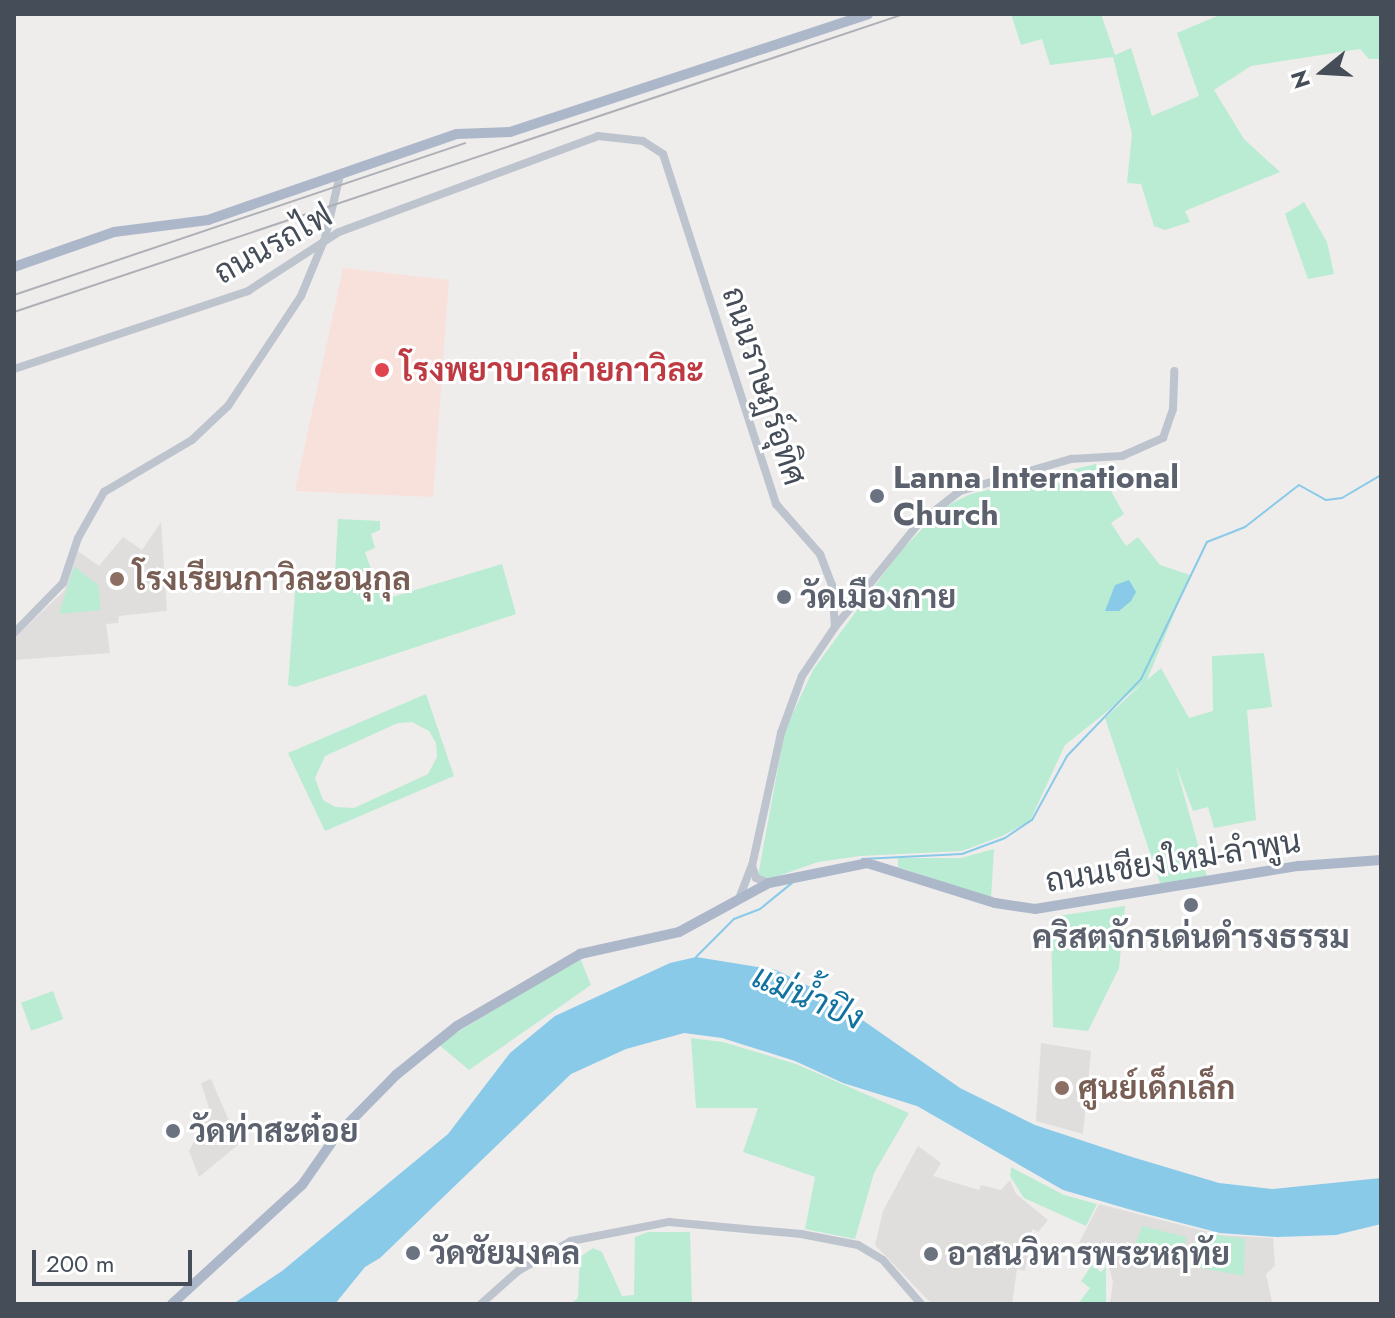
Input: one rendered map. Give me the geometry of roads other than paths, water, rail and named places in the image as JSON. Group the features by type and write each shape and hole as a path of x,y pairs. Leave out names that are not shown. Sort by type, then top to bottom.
{"main road":[{"path":"14,267 114,232 208,220 457,134 510,132 868,14"},
{"name":"ถนนเชียงใหม่-ลำพูน","path":"172,1304 302,1185 336,1136 396,1075 457,1026 580,954 679,932 740,896 769,883 853,863 867,863 995,903 1035,909 1299,866 1381,860"}],"street":[{"name":"ถนนรถไฟ","path":"14,369 248,291 325,238 598,136"},
{"name":"ถนนราษฎร์อุทิศ","path":"598,136 643,141 663,154 776,504 820,554 832,585 835,627"},
{"path":"14,633 63,583 78,538 104,492 192,440 228,406 290,316 325,238 340,175"},
{"path":"740,896 752,866 781,733 802,676 835,627 919,523 960,491 1071,459 1122,456 1167,435 1174,371"},
{"path":"752,866 756,878 769,883"},
{"path":"481,1304 518,1271 571,1241 669,1222 801,1234 858,1245 883,1260 921,1304"}],"water":[{"path":"1129,580 1136,592 1131,601 1119,611 1105,611 1115,585"},
{"name":"แม่น้ำปิง","path":"696,957 776,970 825,994 960,1088 1035,1125 1132,1157 1219,1183 1273,1189 1381,1178 1381,1224 1336,1235 1277,1237 1220,1233 1135,1211 1063,1190 917,1106 843,1083 795,1061 722,1038 684,1033 626,1049 571,1074 380,1258 365,1267 335,1304 233,1304 282,1271 448,1134 510,1053 555,1016 670,963"}],"waterway":[{"path":"862,859 962,854 1005,838 1032,820 1067,756 1141,679 1207,542 1245,527 1299,485 1326,500 1342,498 1381,475"},
{"path":"696,957 734,919 760,909 792,883"}],"railway":[{"path":"14,312 904,14"},
{"path":"14,295 465,143"}],"place":[{"name":"โรงพยาบาลค่ายกาวิละ","path":"382,370"},
{"name":"Lanna International Church","path":"877,496"},
{"name":"โรงเรียนกาวิละอนุกุล","path":"117,579"},
{"name":"วัดเมืองกาย","path":"784,597"},
{"name":"คริสตจักรเด่นดำรงธรรม","path":"1191,905"},
{"name":"ศูนย์เด็กเล็ก","path":"1062,1088"},
{"name":"วัดท่าสะต๋อย","path":"173,1131"},
{"name":"วัดชัยมงคล","path":"413,1253"},
{"name":"อาสนวิหารพระหฤทัย","path":"931,1254"}]}
